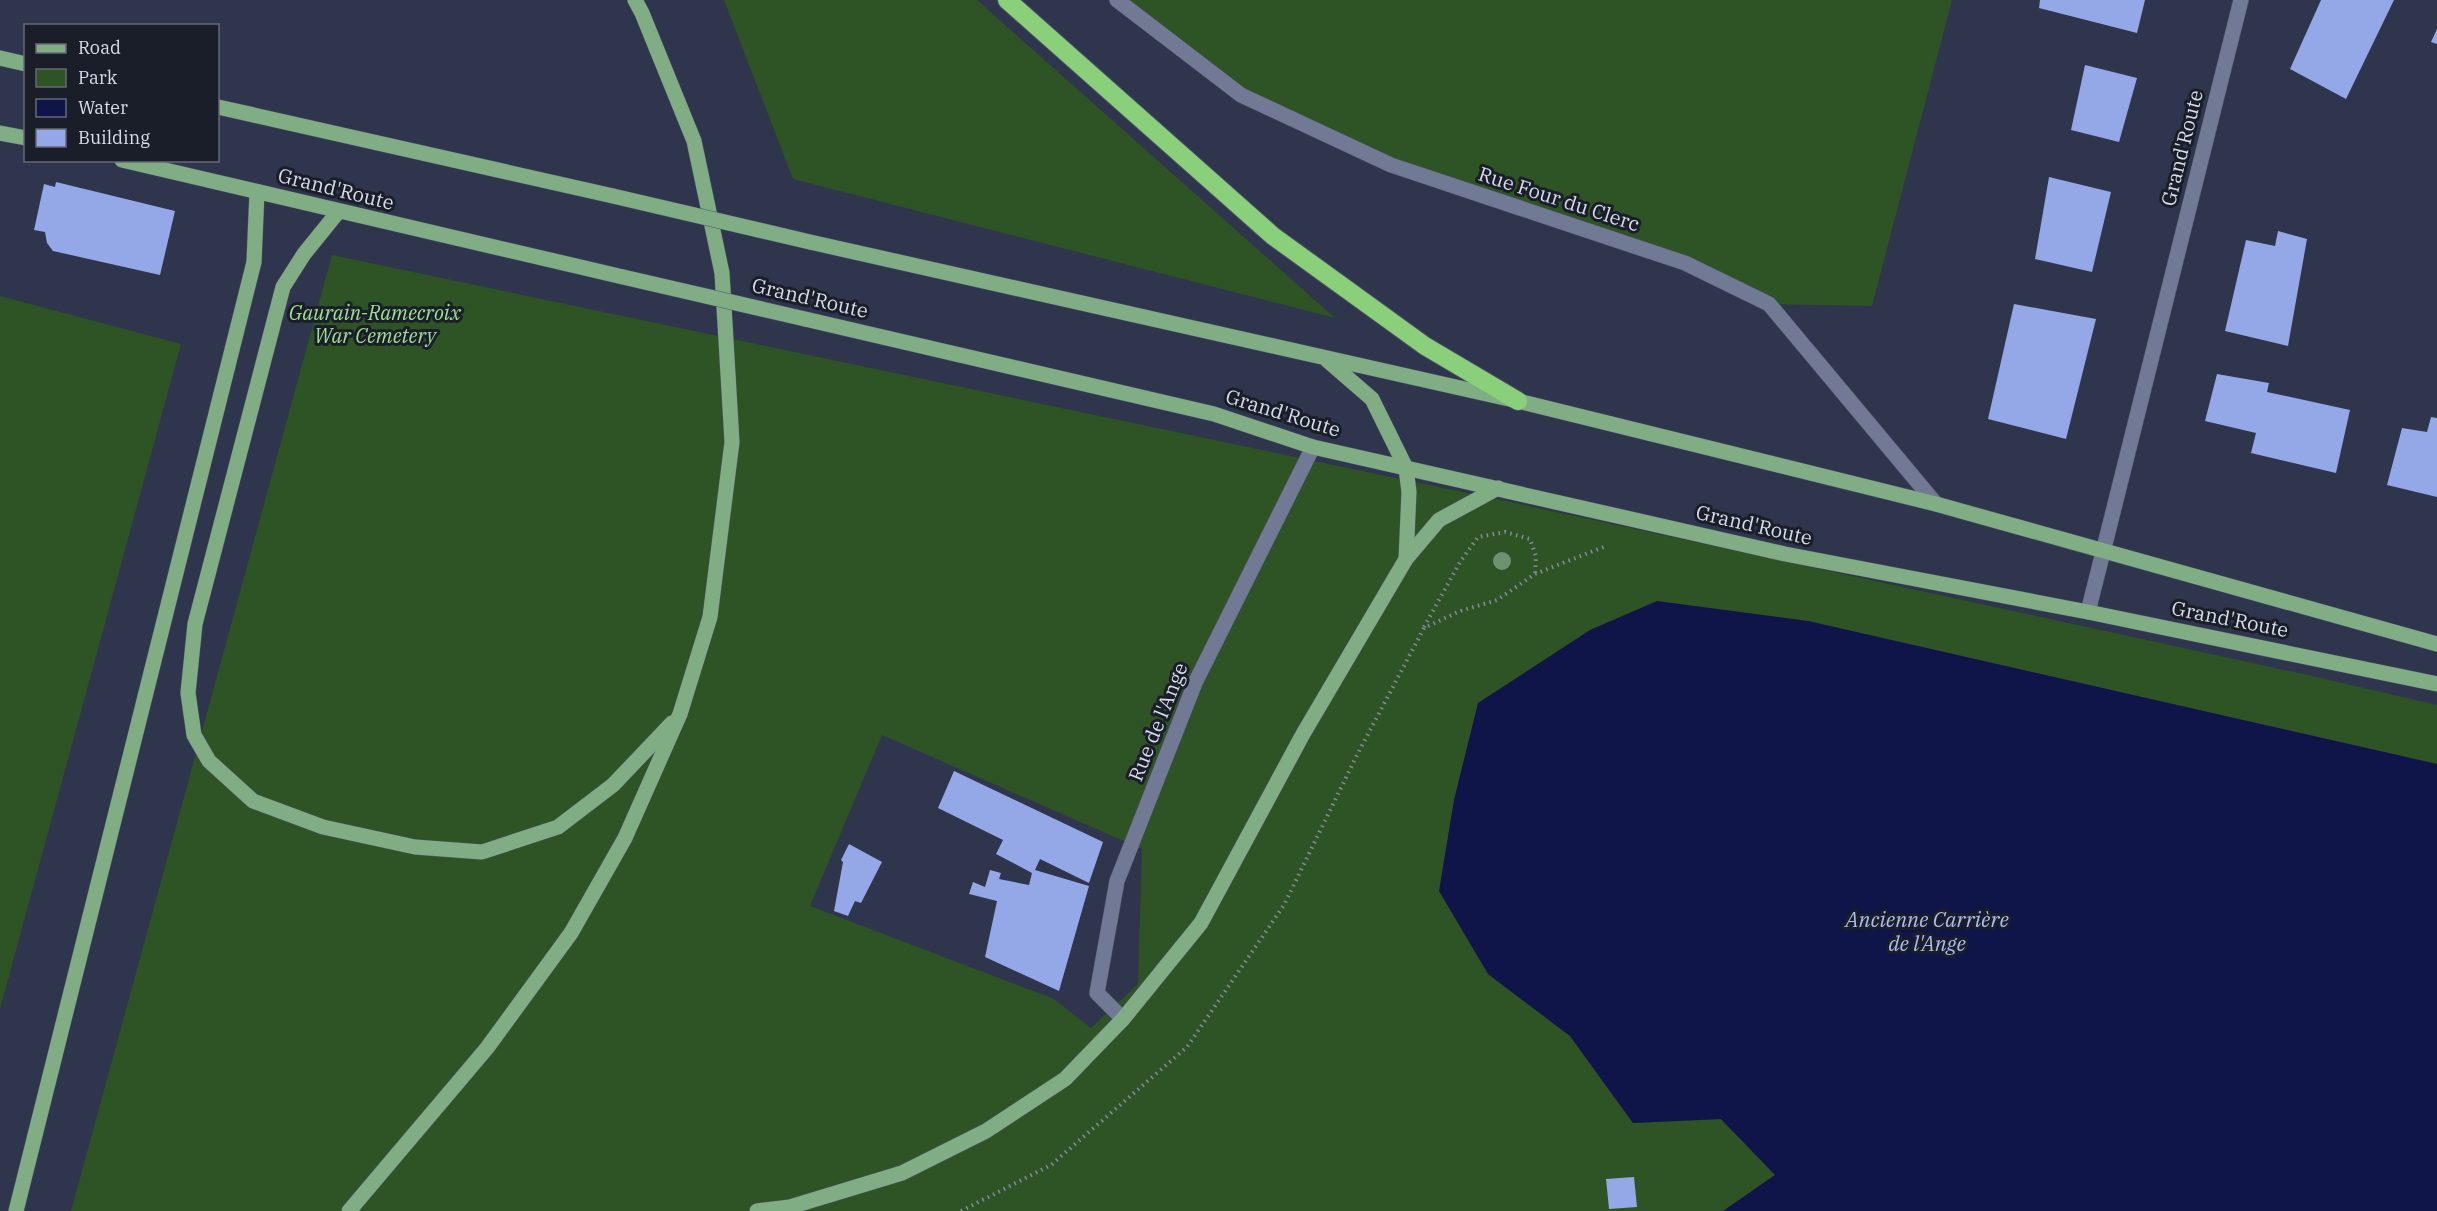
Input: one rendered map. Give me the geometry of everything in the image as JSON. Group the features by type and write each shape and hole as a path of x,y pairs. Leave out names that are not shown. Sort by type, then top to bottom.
{"highway":[{"path":"1007,0 1273,236 1425,346 1518,401"}],"main road":[{"path":"349,1211 487,1048 571,933 625,838 680,714 710,617 732,442 722,273 694,141 635,0"},
{"path":"0,58 24,64"},
{"name":"Grand'Route","path":"219,107 1518,401 1936,504 2437,644"},
{"path":"0,133 24,138"},
{"name":"Grand'Route","path":"130,162 1214,414 1313,447 1785,554 2088,612 2437,684"},
{"path":"16,1211 254,262 257,192"},
{"path":"338,212 304,254 283,287 195,624 188,693 194,735 209,761 253,801 323,827 415,847 482,852 558,827 613,785 680,714"},
{"path":"1324,357 1372,399 1406,468 1409,492 1406,559"},
{"path":"757,1211 790,1207 903,1173 986,1131 1065,1079 1123,1019 1201,923 1303,734 1406,559 1439,520 1498,488"}],"street":[{"name":"Rue Four du Clerc","path":"1117,0 1241,95 1391,165 1685,263 1768,304 1936,504"},
{"name":"Grand'Route","path":"2104,550 2241,0"},
{"name":"Rue de l'Ange","path":"1123,1019 1097,993 1117,881 1195,683 1313,447"},
{"path":"2088,612 2104,550"}],"path":[{"path":"961,1211 1051,1165 1187,1047 1284,905 1357,755 1424,628 1460,562 1479,537 1505,532 1530,539 1536,556 1535,574"},
{"path":"1424,628 1460,611 1497,600 1535,574 1614,543"}],"green space":[{"path":"724,0 977,0 1335,318 793,179"},
{"path":"1117,0 1952,0 1872,306 1769,304 1685,263 1391,165 1241,95"},
{"name":"Gaurain-Ramecroix War Cemetery","path":"332,255 1529,506 2437,705 2437,764 1808,621 1488,974 1570,1036 1633,1123 1721,1119 1775,1175 1723,1211 71,1211","holes":["882,735 1142,849 1138,984 1091,1028 1054,999 810,906"]},
{"path":"0,296 181,344 0,1009"}],"water":[{"name":"Ancienne Carrière de l'Ange","path":"1657,601 1808,621 2437,764 2437,1211 1723,1211 1775,1175 1721,1119 1633,1123 1570,1036 1488,974 1439,891 1454,800 1478,703 1590,630"}],"building":[{"path":"2040,0 2145,0 2137,33 2039,8"},
{"path":"2321,0 2394,0 2346,99 2290,69"},
{"path":"2437,29 2437,44 2431,42"},
{"path":"2085,65 2137,78 2119,142 2071,130"},
{"path":"2049,177 2111,192 2092,272 2035,259"},
{"path":"56,182 175,211 160,275 53,251 47,243 45,232 34,230 44,184 55,187"},
{"path":"2278,231 2307,239 2288,346 2225,331 2246,240 2275,246"},
{"path":"2014,304 2096,319 2066,439 1988,419"},
{"path":"2217,374 2269,383 2267,392 2350,410 2336,473 2251,453 2256,433 2205,421"},
{"path":"2431,417 2437,418 2437,497 2387,485 2402,428 2427,432"},
{"path":"954,771 1103,842 1089,883 1040,859 1035,870 1089,886 1059,991 985,957 997,901 969,894 973,882 985,887 990,870 1001,873 999,879 1029,885 1032,873 996,854 1003,840 938,808"},
{"path":"849,844 882,862 861,903 855,901 848,916 834,911 843,862 841,860"},
{"path":"1634,1177 1637,1207 1609,1209 1606,1179"}]}
